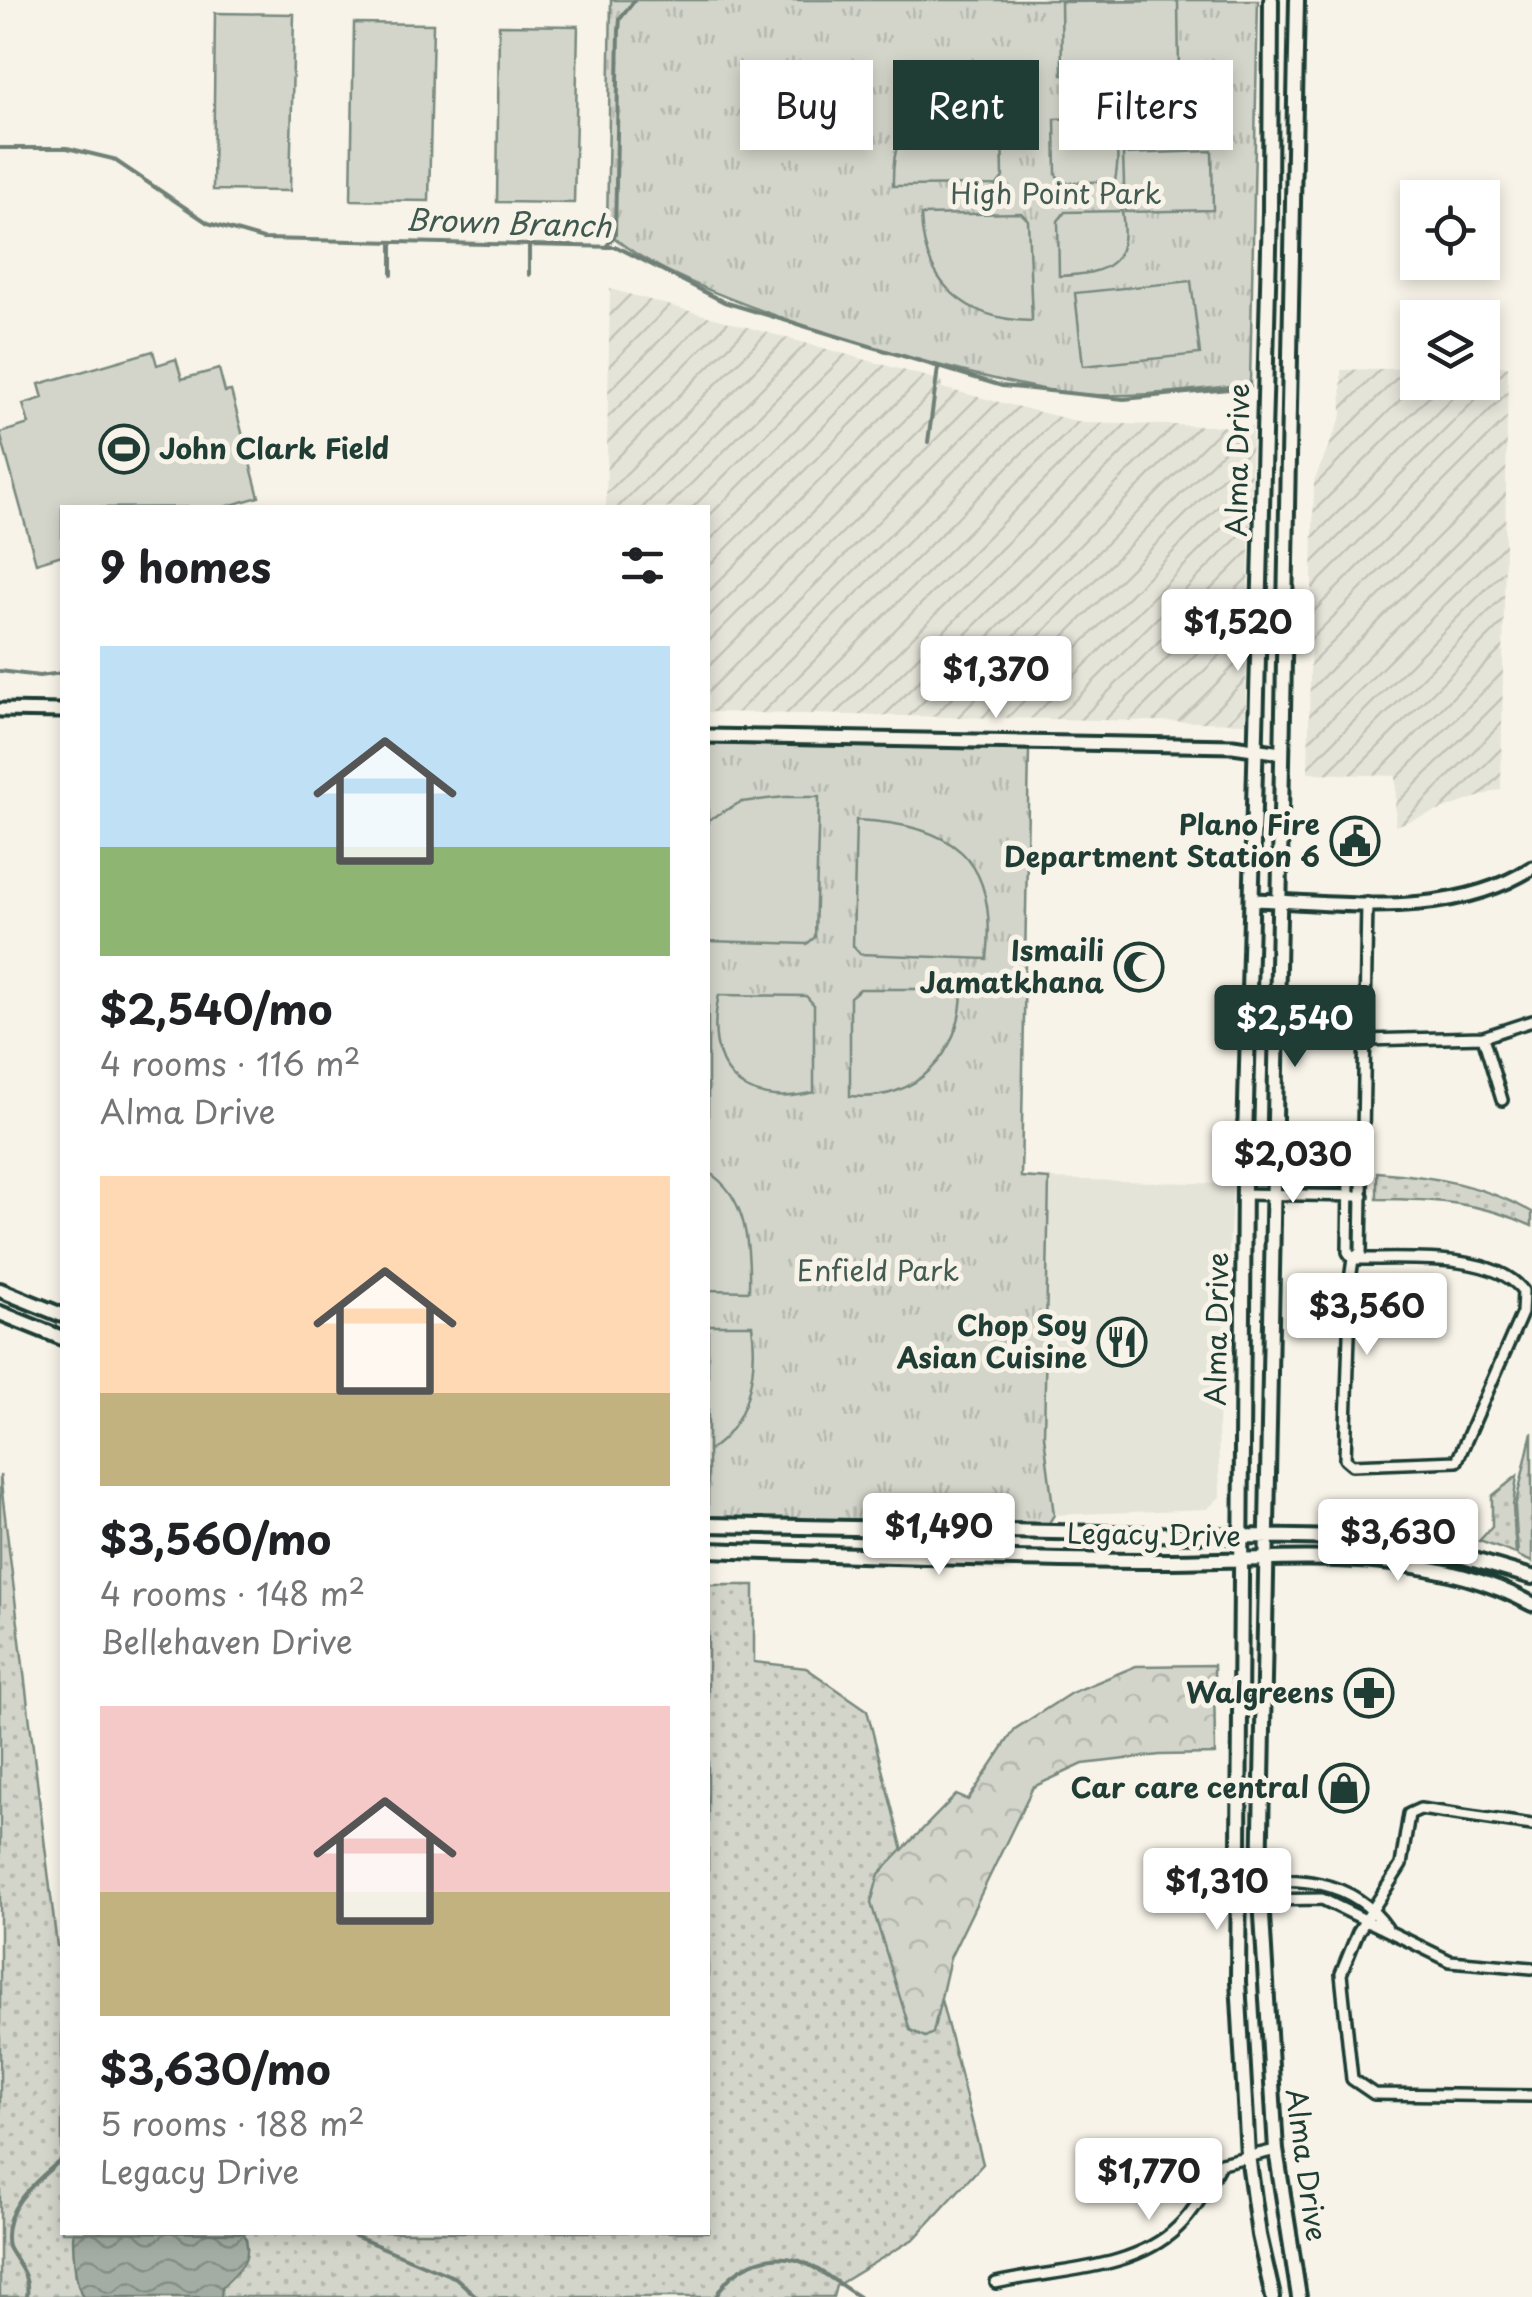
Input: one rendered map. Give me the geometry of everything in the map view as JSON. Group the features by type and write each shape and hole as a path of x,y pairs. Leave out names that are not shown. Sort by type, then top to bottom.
{"main road":[{"name":"Alma Drive","path":"1271,0 1238,1561 1240,2064 1259,2235 1273,2297"},
{"name":"Alma Drive","path":"1298,0 1276,901 1260,1900 1276,2150 1299,2297"},
{"path":"1263,496 1286,494"},
{"path":"0,1290 60,1314 46,1330"},
{"path":"0,1313 60,1337"},
{"path":"1242,1328 1270,1326"},
{"name":"Legacy Drive","path":"710,1525 1268,1535 1396,1542 1486,1561 1532,1576"},
{"path":"878,1530 880,1556"},
{"path":"1058,1533 1058,1559"},
{"name":"Legacy Drive","path":"710,1550 1399,1563 1478,1579 1532,1604"},
{"path":"1478,1579 1486,1561"},
{"path":"1241,1748 1264,1748"}],"street":[{"path":"0,710 60,711"},
{"path":"710,736 1258,749 1280,753"},
{"path":"1254,900 1427,903 1465,896 1532,868"},
{"path":"1353,1259 1361,1252 1367,903"},
{"path":"1364,1040 1483,1037 1532,1021"},
{"path":"1483,1037 1502,1100"},
{"path":"1244,1177 1363,1180"},
{"path":"1349,1180 1348,1252 1353,1259 1344,1432 1348,1465 1457,1461 1522,1313 1524,1290 1512,1279 1456,1261 1353,1259"},
{"path":"1244,1194 1363,1196"},
{"path":"1532,1825 1420,1809 1409,1814 1401,1865 1347,1953 1342,1986 1352,2079 1374,2094 1532,2096"},
{"path":"1239,1888 1260,1882 1325,1884 1373,1908 1387,1928"},
{"path":"1239,1888 1260,1900 1322,1900 1364,1922 1387,1928 1450,1962 1532,1968"},
{"path":"996,2283 1117,2259 1153,2244 1178,2227 1221,2163 1276,2150"}],"shaded area":[{"path":"610,289 942,381 942,388 1084,423 1252,427 1245,723 710,712 710,505 606,505"},
{"path":"1500,366 1508,366 1501,789 1395,826 1396,776 1308,773 1314,481 1342,415 1341,370 1400,368 1400,400 1500,400"},
{"path":"1049,1179 1233,1184 1218,1426 1220,1497 1207,1509 1054,1515 1044,1436"}],"green space":[{"name":"High Point Park","path":"611,0 1258,0 1250,384 1113,395 1068,393 966,372 824,332 753,307 639,255 607,230"},
{"path":"1178,1 1179,60 1062,60 1061,2"},
{"path":"215,13 294,14 290,191 213,190"},
{"path":"354,23 433,24 429,201 351,200"},
{"path":"499,25 578,26 574,203 497,202"},
{"path":"1055,119 1059,119 1059,150 1117,150 1115,181 1064,183 1056,175"},
{"path":"896,150 1002,150 1003,177 997,185 893,186"},
{"path":"1212,151 1213,210 1125,212 1123,154"},
{"path":"1122,211 1123,244 1112,263 1091,272 1059,276 1058,221 1065,212"},
{"path":"1021,213 1028,220 1032,321 987,314 952,293 930,260 921,215"},
{"path":"1191,281 1200,354 1083,366 1075,293"},
{"name":"John Clark Field","path":"153,351 157,365 176,359 182,379 219,369 225,392 231,391 259,497 231,505 60,505 60,556 36,563 0,433 29,424 23,404 43,398 39,384"},
{"name":"Enfield Park","path":"710,744 1029,750 1021,1177 1049,1179 1044,1436 1054,1515 1049,1523 710,1519"},
{"path":"819,797 815,937 807,944 710,941 710,819 741,802"},
{"path":"856,820 918,829 962,852 976,871 985,894 989,924 987,959 860,954 853,946"},
{"path":"860,989 962,989 954,1034 944,1053 915,1082 896,1091 850,1096 850,997"},
{"path":"719,995 806,996 814,1005 814,1092 766,1095 733,1077 717,1043"},
{"path":"1377,1172 1438,1179 1495,1195 1532,1212 1532,1226 1456,1204 1377,1199"},
{"path":"710,1174 721,1182 739,1209 747,1241 749,1291 710,1290"},
{"path":"710,1325 752,1325 752,1378 748,1395 742,1412 710,1449"},
{"path":"1532,1432 1532,1562 1518,1556 1515,1507"},
{"path":"0,1475 60,1948 60,2235 710,2235 710,1585 754,1585 754,1662 806,1668 867,1710 983,2164 915,2238 836,2286 833,2297 0,2297"},
{"path":"1517,1476 1513,1506 1516,1554 1479,1541 1492,1527 1492,1496"},
{"path":"1214,1665 1215,1754 1160,1755 1083,1764 1033,1787 950,1958 933,2033 925,2037 910,2030 871,1903 879,1874 956,1795 968,1800 1015,1729 1071,1693 1136,1666"}],"water":[{"path":"73,2235 245,2235 247,2242 246,2257 222,2287 221,2297 83,2297"}],"waterway":[{"path":"606,247 615,235 620,19 635,0"},
{"name":"Brown Branch","path":"0,148 67,148 113,159 208,223 263,239 617,247 724,302 1002,386 1124,399 1250,387"},
{"path":"392,242 392,275"},
{"path":"529,245 529,275"},
{"path":"928,442 938,368"},
{"path":"0,671 39,676 60,673"},
{"path":"27,2297 25,2276 8,2247 10,2219 23,2196 60,2161"},
{"path":"352,2235 456,2278 477,2297"},
{"path":"716,2297 739,2271 773,2258 797,2260 813,2267 859,2297"}],"place":[{"name":"John Clark Field","path":"124,449"},
{"name":"Plano Fire Department Station 6","path":"1355,841"},
{"name":"Ismaili Jamatkhana","path":"1139,967"},
{"name":"Chop Soy Asian Cuisine","path":"1122,1342"},
{"name":"Walgreens","path":"1369,1693"},
{"name":"Car care central","path":"1344,1788"}]}
